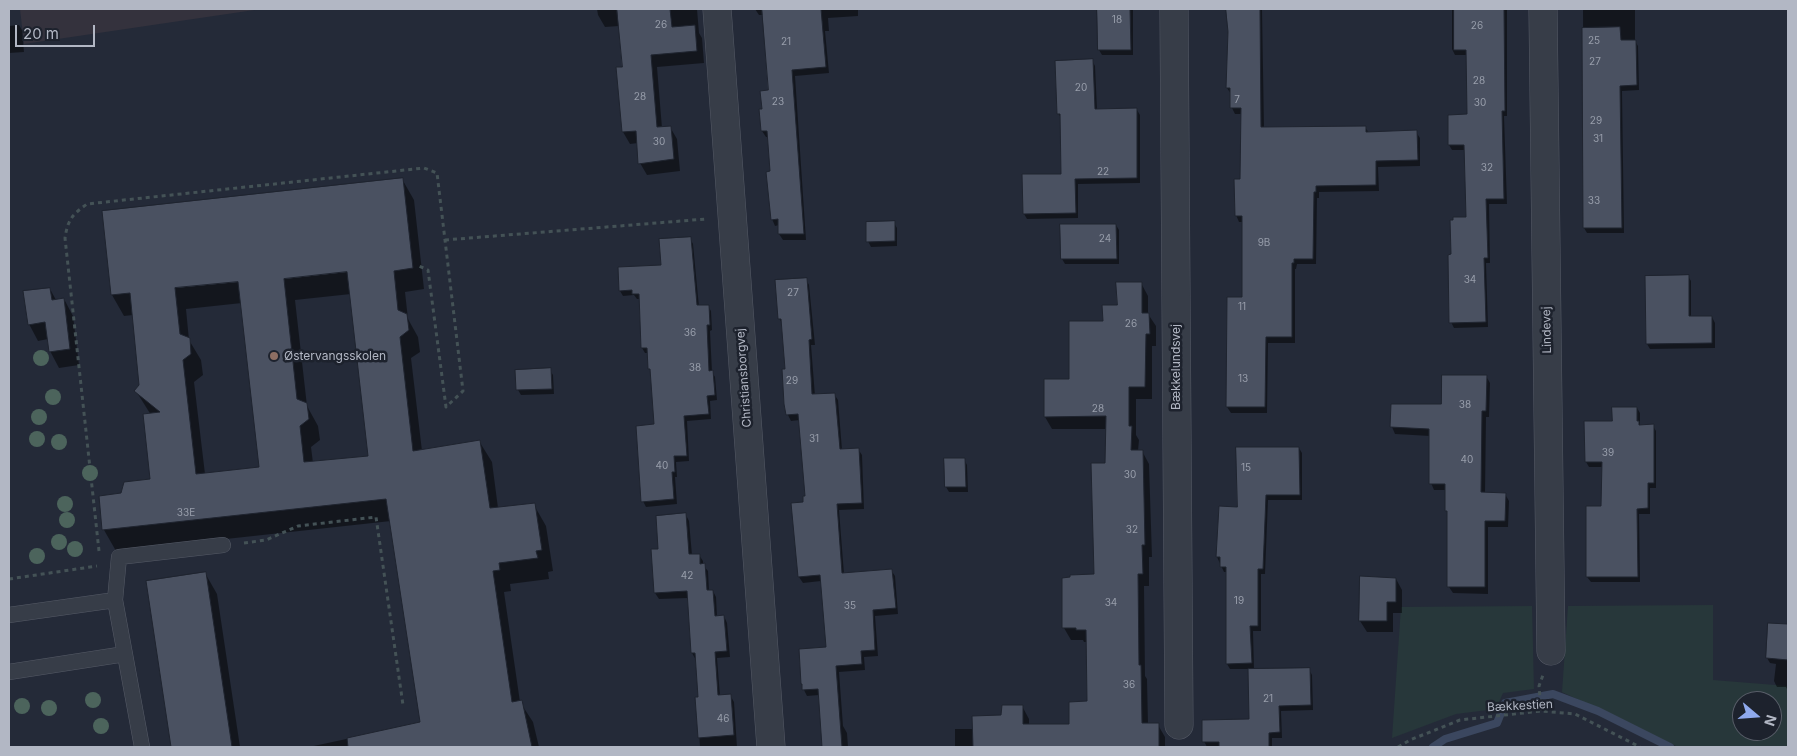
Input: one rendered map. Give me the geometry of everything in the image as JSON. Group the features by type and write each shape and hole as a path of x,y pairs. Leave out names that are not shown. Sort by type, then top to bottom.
{"street":[{"name":"Christiansborgvej","path":"717,9 771,747"},
{"name":"Bækkelundsvej","path":"1174,9 1179,725"},
{"name":"Lindevej","path":"1544,9 1551,651"}],"lane":[{"path":"142,747 115,600 119,557 223,545"},
{"path":"9,615 115,600"},
{"path":"9,672 124,654"}],"path":[{"path":"101,566 65,238 67,222 74,214 87,204 424,168 437,173 464,391 446,407 428,270 419,266"},
{"path":"445,240 732,217"},
{"path":"223,545 266,540 298,526 376,516 402,705"},
{"path":"9,579 118,563"},
{"path":"1539,686 1541,711"},
{"name":"Bækkestien","path":"1398,747 1410,740 1460,720 1541,711 1575,714 1640,747"}],"shaded area":[{"path":"20,9 261,9 24,44"},
{"path":"1713,605 1713,680 1788,686 1788,747 1678,747 1562,692 1568,606"},
{"path":"1532,606 1534,689 1503,693 1496,709 1456,714 1392,738 1401,607"}],"building":[{"path":"617,9 670,9 672,27 695,25 697,51 651,55 657,127 671,126 674,159 638,164 636,131 622,132 616,67 622,67"},
{"path":"762,9 821,9 826,67 792,70 804,234 778,234 778,219 771,220 766,172 770,171 767,131 761,131 759,109 762,109 760,91 768,90"},
{"path":"1097,9 1130,9 1131,50 1098,50"},
{"path":"1226,9 1260,9 1261,127 1366,126 1366,132 1417,130 1418,160 1376,161 1376,185 1316,186 1316,192 1314,192 1313,259 1294,259 1294,263 1292,263 1292,337 1266,337 1265,407 1226,407 1227,297 1242,297 1242,216 1235,216 1234,179 1240,179 1241,108 1230,108 1230,88 1226,88 1228,32"},
{"path":"1454,9 1504,9 1505,111 1502,111 1504,199 1486,199 1488,258 1484,258 1486,322 1449,323 1448,255 1451,254 1450,220 1453,220 1453,217 1466,217 1464,145 1448,145 1448,115 1467,114 1466,50 1454,50"},
{"path":"1620,27 1621,40 1636,40 1637,85 1620,86 1622,228 1583,228 1582,28"},
{"path":"1093,59 1095,109 1137,108 1137,178 1075,179 1076,213 1023,214 1022,174 1061,174 1060,114 1057,114 1055,61"},
{"path":"403,178 413,268 394,271 398,310 407,314 409,330 400,337 413,451 480,440 490,508 535,503 542,550 536,551 538,558 499,563 500,570 493,571 512,702 522,700 532,747 348,747 347,738 420,722 386,499 102,530 99,496 121,493 124,482 150,479 143,414 160,412 134,391 139,385 130,293 111,295 102,211","holes":["347,272 368,456 304,462 300,426 309,419 307,403 297,399 284,279","238,282 259,467 196,474 183,360 191,354 190,338 180,334 175,288"]},
{"path":"895,221 895,241 866,242 866,222"},
{"path":"1060,224 1116,224 1117,259 1061,259"},
{"path":"691,237 697,305 709,305 710,325 707,325 709,371 713,370 715,395 707,396 709,414 684,416 687,456 674,456 675,472 672,472 674,499 641,502 636,426 654,424 650,369 648,369 647,348 641,348 639,294 632,294 632,290 619,291 618,267 661,265 659,239"},
{"path":"1689,275 1689,316 1712,316 1712,343 1646,344 1645,276"},
{"path":"807,278 812,339 809,340 812,394 835,393 840,449 859,448 862,503 837,504 842,573 892,569 896,608 873,610 875,650 861,651 862,664 836,666 842,747 822,747 818,689 802,690 801,684 799,649 826,647 820,575 798,577 791,503 803,502 803,496 805,496 798,414 786,415 784,404 782,369 785,369 781,319 778,319 775,280"},
{"path":"1116,282 1142,282 1142,313 1149,313 1150,334 1146,334 1145,387 1129,387 1129,426 1132,426 1131,450 1143,450 1145,545 1142,545 1143,574 1138,574 1142,723 1159,723 1159,747 973,747 972,716 1001,715 1002,705 1023,705 1023,724 1069,724 1069,702 1087,701 1086,630 1062,628 1062,578 1070,577 1070,575 1094,574 1091,463 1105,463 1106,416 1044,417 1044,379 1069,379 1069,321 1103,321 1102,305 1117,305"},
{"path":"50,288 52,300 64,298 70,349 49,352 45,322 28,325 23,291"},
{"path":"551,368 552,389 516,390 515,370"},
{"path":"1442,375 1487,375 1486,411 1482,411 1481,492 1506,493 1505,521 1485,521 1485,587 1447,587 1445,484 1429,484 1429,429 1390,427 1391,404 1441,404"},
{"path":"1612,407 1637,407 1637,421 1639,421 1639,425 1654,424 1654,483 1648,483 1648,508 1637,509 1638,577 1586,577 1586,506 1601,506 1602,462 1585,462 1584,421 1612,421"},
{"path":"1236,447 1299,447 1300,495 1266,495 1263,569 1258,569 1258,626 1250,626 1252,663 1226,664 1226,567 1220,567 1220,557 1216,557 1219,506 1237,507"},
{"path":"944,458 965,458 966,487 945,487"},
{"path":"686,513 689,554 700,554 700,564 705,563 707,590 713,590 715,616 724,615 727,651 715,652 718,695 731,694 734,735 698,738 695,697 698,697 695,653 691,653 687,591 654,593 651,549 658,549 656,516"},
{"path":"206,572 232,747 171,747 146,581"},
{"path":"1360,576 1396,578 1396,602 1387,602 1387,621 1359,621"},
{"path":"1768,623 1788,624 1788,660 1766,658"},
{"path":"1310,668 1311,705 1279,706 1280,732 1269,733 1269,747 1219,747 1219,742 1202,742 1202,720 1249,719 1248,669"}],"waterway":[{"path":"1433,747 1445,739 1497,723 1505,703 1553,694 1598,711 1670,747"}],"place":[{"name":"Østervangsskolen","path":"274,356"}]}
